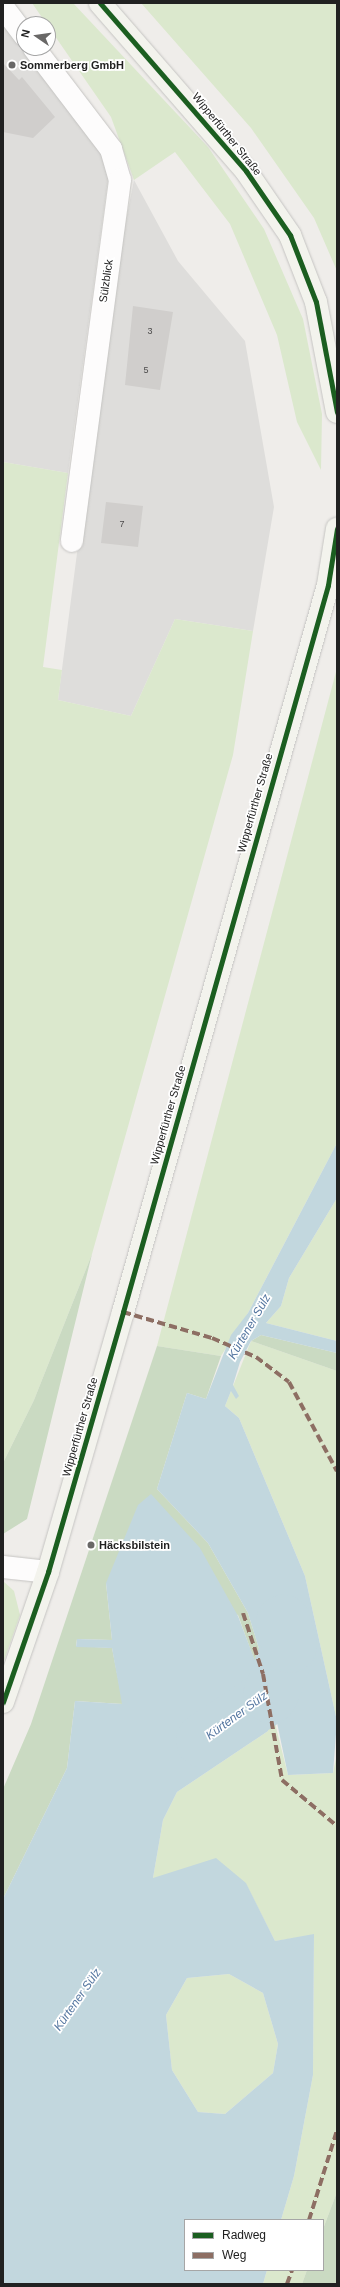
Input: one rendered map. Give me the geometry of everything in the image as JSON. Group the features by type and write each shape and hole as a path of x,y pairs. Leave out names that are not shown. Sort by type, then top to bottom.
{"main road":[{"name":"Wipperfürther Straße","path":"100,3 246,171 290,235 316,302 337,412"},
{"name":"Wipperfürther Straße","path":"3,1702 48,1572 328,585 337,529"}],"street":[{"path":"3,7 16,24"},
{"name":"Sülzblick","path":"40,56 111,149 120,180 72,541"},
{"path":"3,1567 48,1572"}],"shaded area":[{"path":"3,25 16,40 16,56 29,56 95,134 109,172 68,473 3,462"},
{"path":"134,180 178,261 245,341 274,507 253,631 175,619 131,716 58,700 109,306"}],"green space":[{"path":"32,3 73,3 208,147 264,229 303,319 322,414 321,470 297,422 277,335 230,224 175,152 134,180 111,117 56,38 56,16 41,16"},
{"path":"141,3 337,3 337,271 314,218 251,128"},
{"path":"3,462 68,473 43,667 62,670 58,700 131,716 175,619 253,631 233,755 92,1254 34,1400 3,1463"},
{"path":"337,668 337,1143 248,1313 221,1356 157,1346"},
{"path":"337,1198 337,1341 266,1323 281,1306 289,1278"},
{"path":"92,1254 27,1519 3,1534 3,1463 34,1400"},
{"path":"261,1335 337,1353 337,1371 251,1341"},
{"path":"251,1341 337,1371 337,1721 305,1576 239,1418 225,1406"},
{"path":"157,1346 221,1356 206,1399 187,1393 157,1489 208,1543 248,1613 267,1675 260,1676 238,1615 106,1583 112,1640 77,1639 76,1646 112,1648 123,1704 75,1701 67,1768 3,1899 3,1789 31,1724"},
{"path":"3,1581 14,1591 20,1615 3,1664"},
{"path":"273,1715 288,1775 333,1773 337,1754 337,2192 324,2226 324,2219 281,2219 294,2176 313,2075 314,1935 275,1941 246,1884 153,1878 163,1820 177,1792 268,1731 267,1716"},
{"path":"229,1974 263,1993 278,2044 273,2073 225,2114 198,2112 172,2070 166,2015 187,1978"},
{"path":"337,2192 337,2284 302,2284 307,2271 324,2271 324,2226"},
{"path":"267,2271 307,2271 302,2284 263,2284"}],"water":[{"path":"337,1143 337,1198 289,1278 281,1306 266,1323 337,1341 337,1353 261,1335 251,1341 240,1362 233,1385 239,1396 236,1399 231,1391 225,1406 239,1418 305,1576 337,1721 333,1773 288,1775 267,1675 248,1613 208,1543 157,1489 187,1393 206,1399 231,1335 248,1313"},
{"path":"151,1494 200,1548 238,1616 260,1674 268,1731 177,1792 163,1820 153,1878 216,1858 246,1883 275,1941 314,1934 313,2075 294,2176 281,2219 184,2219 184,2271 267,2271 263,2284 3,2284 3,1899 67,1768 75,1701 122,1704 112,1648 76,1647 77,1639 112,1640 106,1583 138,1505","holes":["229,1974 263,1993 278,2044 273,2073 225,2114 198,2112 172,2070 166,2015 187,1978"]}],"building":[{"path":"3,63 19,80 22,77 55,117 33,138 3,132"},
{"path":"133,306 173,312 160,390 125,385"},
{"path":"106,502 143,506 138,547 101,543"}],"waterway":[{"name":"Kürtener Sülz","path":"203,1740 270,1695 289,1645 283,1622"}],"marked path":[{"path":"123,1312 212,1338 256,1357 289,1382 337,1471"},
{"path":"243,1613 263,1674 282,1780 337,1826"},
{"path":"309,2219 337,2130"},
{"path":"287,2284 292,2271"}],"cycle path":[{"path":"100,3 246,171 290,235 316,302 337,412"},
{"path":"3,1702 48,1572 123,1312 328,585 337,529"}],"place":[{"name":"Sommerberg GmbH","path":"12,65"},
{"name":"Häcksbilstein","path":"91,1545"}]}
